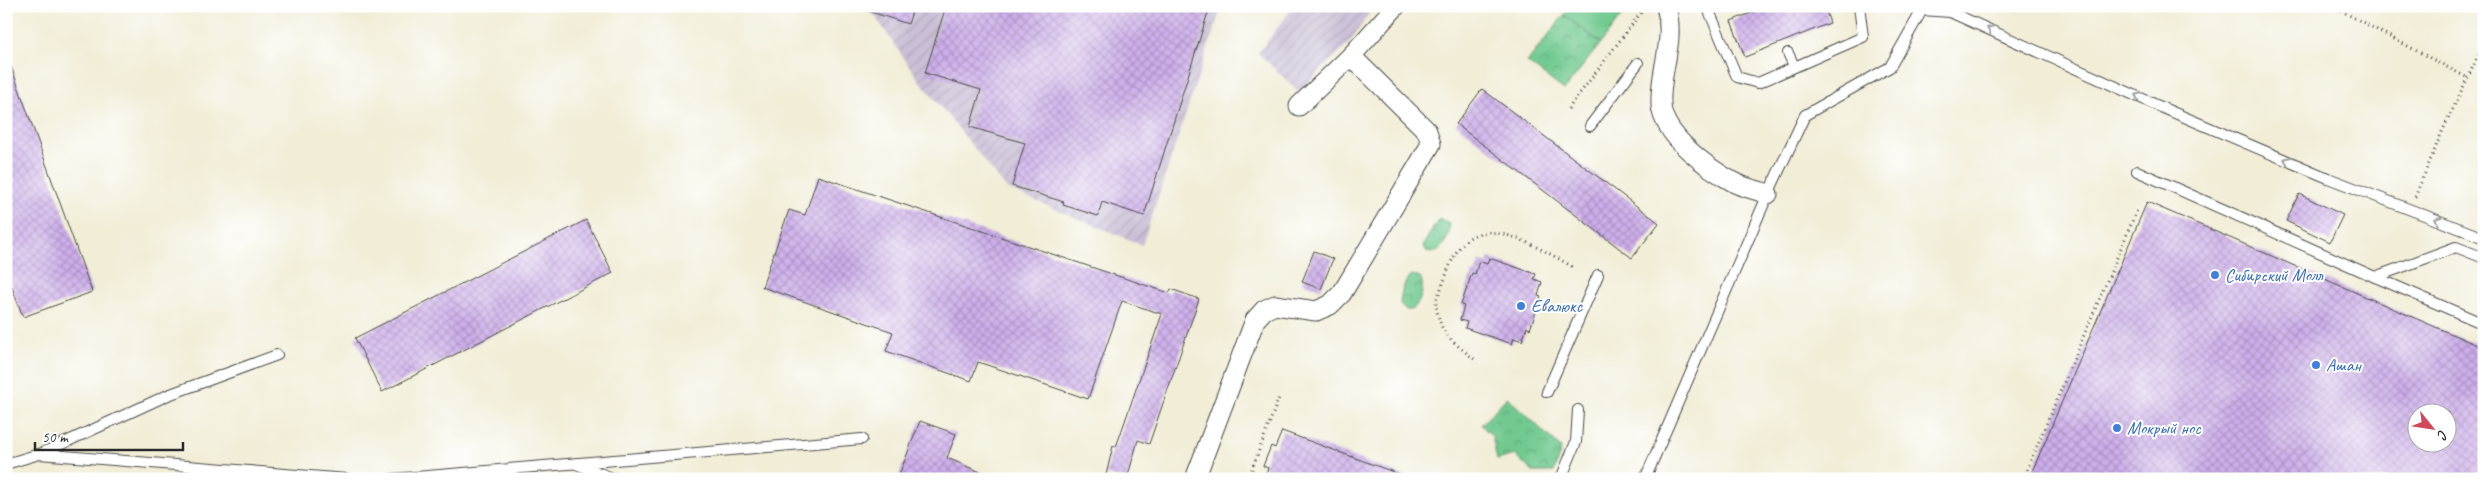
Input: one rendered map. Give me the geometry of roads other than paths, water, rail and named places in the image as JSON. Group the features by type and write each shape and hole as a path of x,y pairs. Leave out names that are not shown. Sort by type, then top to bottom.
{"street":[{"path":"1300,106 1351,56 1396,6"},
{"path":"1666,6 1670,23 1670,41 1662,96 1664,119 1686,147 1711,167 1736,183 1768,194"},
{"path":"1195,479 1255,320 1264,310 1275,305 1316,311 1330,305 1342,293 1431,144 1427,131 1351,56"}],"lane":[{"path":"1708,6 1737,77 1758,83 1863,38 1859,6"},
{"path":"1645,479 1768,194 1805,115 1890,67 1919,8 1950,12 2154,104 2301,166 2484,238"},
{"path":"1788,53 1794,66"},
{"path":"1590,126 1638,63"},
{"path":"2137,171 2484,324"},
{"path":"2375,277 2456,246 2484,258"},
{"path":"1547,392 1598,275"},
{"path":"6,464 39,454 168,395 276,355"},
{"path":"1561,479 1576,442 1578,410"},
{"path":"392,479 862,438"},
{"path":"39,454 347,479"},
{"path":"574,463 615,479"}],"place":[{"name":"Сибирский Молл","path":"2215,275"},
{"name":"Евалюкс","path":"1521,306"},
{"name":"Ашан","path":"2316,365"},
{"name":"Мокрый нос","path":"2117,428"}]}
